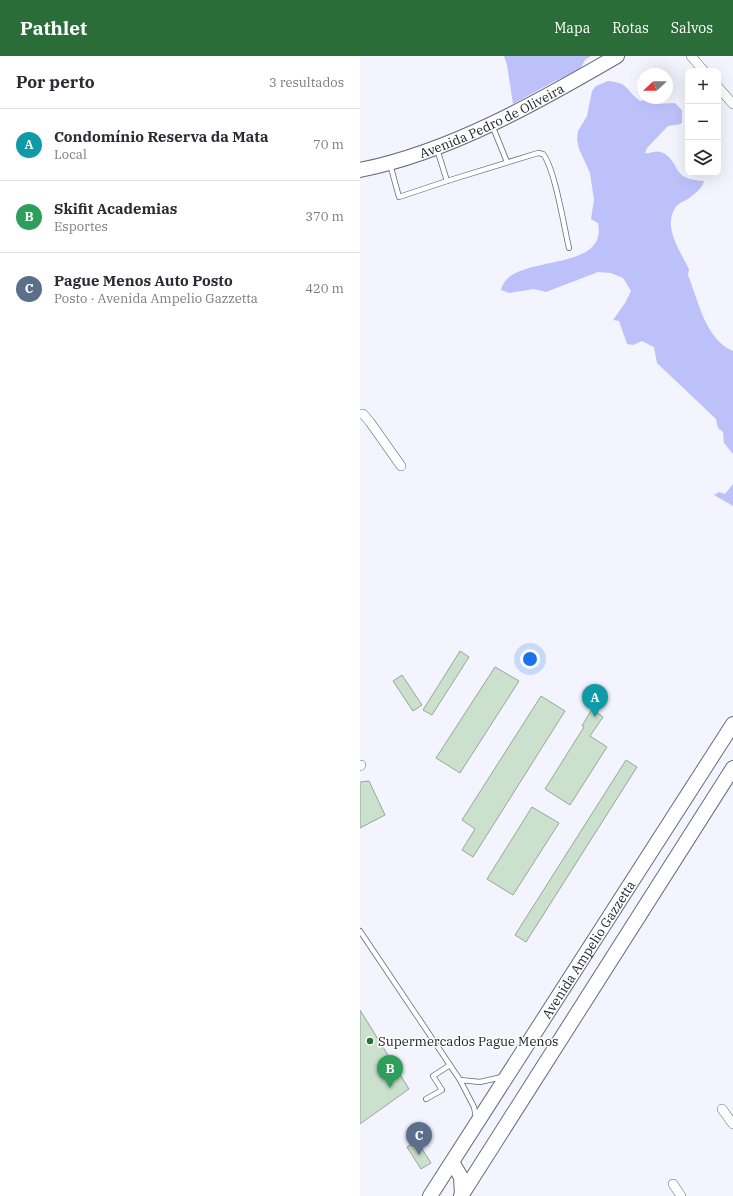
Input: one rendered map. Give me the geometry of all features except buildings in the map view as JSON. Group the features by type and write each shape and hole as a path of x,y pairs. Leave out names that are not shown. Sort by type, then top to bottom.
{"main road":[{"name":"Avenida Pedro de Oliveira","path":"360,170 390,164 436,148 491,123 605,60 617,56"},
{"name":"Avenida Ampelio Gazzetta","path":"430,1196 733,724"},
{"name":"Avenida Ampelio Gazzetta","path":"462,1196 733,768"},
{"path":"649,855 657,867 667,870"},
{"path":"452,1162 461,1177 462,1196"}],"street":[{"path":"691,56 701,68"},
{"path":"721,90 733,104"},
{"path":"360,414 363,414 370,422 401,466"},
{"path":"722,1109 733,1124"},
{"path":"673,1184 681,1196"}],"lane":[{"path":"491,123 507,162"},
{"path":"436,148 447,181"},
{"path":"390,164 399,197 507,162 538,153 543,154 547,159 552,172 569,248"},
{"path":"360,931 460,1080 474,1107 478,1122"},
{"path":"426,1099 442,1090 433,1076 450,1065"},
{"path":"460,1080 480,1082 508,1075"}],"shaded area":[{"path":"504,56 591,56 585,60 579,71 555,81 513,104 507,65"},
{"path":"608,81 620,83 624,85 637,99 637,104 675,103 682,110 682,123 667,127 647,148 645,153 657,151 661,152 672,160 677,170 685,177 693,180 704,181 698,191 676,207 672,215 671,223 674,239 689,269 688,275 704,319 716,338 723,345 733,351 733,454 724,443 723,432 718,428 716,419 657,363 654,347 642,341 633,345 627,344 619,321 613,320 625,303 631,291 623,278 611,273 598,272 546,292 534,289 509,293 501,290 508,278 521,271 574,257 588,250 597,239 598,223 591,219 594,200 590,173 579,149 577,139 578,131 587,116 592,91 596,86"},
{"path":"733,484 733,506 714,495 719,492 725,494"}],"place":[{"name":"Condomínio Reserva da Mata","path":"595,717"},
{"name":"Supermercados Pague Menos","path":"370,1041"},
{"name":"Skifit Academias","path":"390,1088"},
{"name":"Pague Menos Auto Posto","path":"419,1155"}]}
